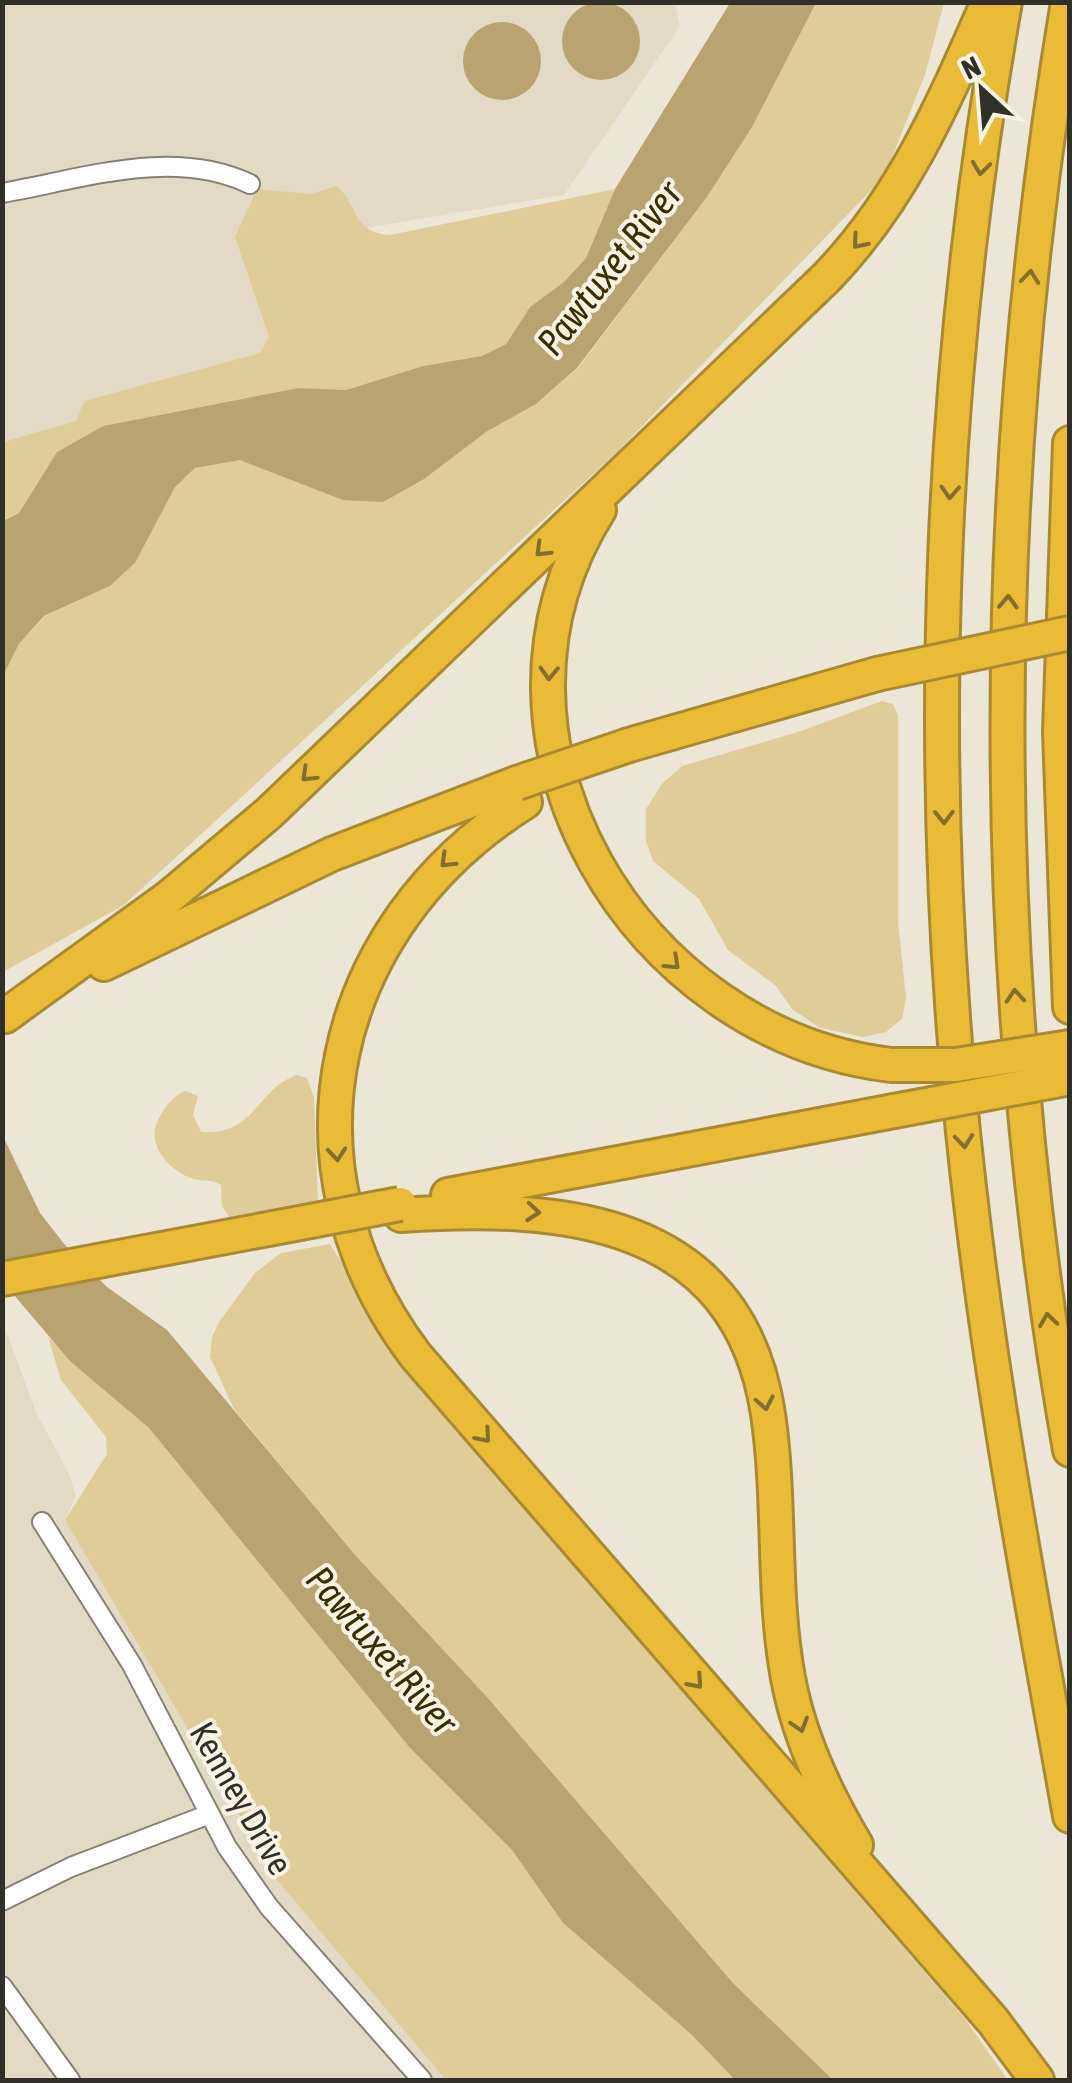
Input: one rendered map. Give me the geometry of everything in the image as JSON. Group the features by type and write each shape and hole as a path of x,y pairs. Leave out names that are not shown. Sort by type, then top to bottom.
{"highway":[{"path":"4,1017 235,843 827,277 877,220 926,139 988,2"},
{"path":"1005,2 970,252 952,454 944,695 947,903 960,1106 986,1331 1070,1816"},
{"path":"1068,2 1036,217 1021,381 1011,509 1006,729 1011,915 1022,1082 1044,1286 1070,1450"},
{"path":"1070,443 1060,732 1070,1007"},
{"path":"638,458 578,546 552,635 550,719 560,777 576,824 596,865 633,921 708,993 789,1039 838,1056 891,1065 956,1065 1070,1047"},
{"path":"4,1017 258,888 521,792 629,745 877,674 1070,634"},
{"path":"521,792 430,878 391,929 362,984 340,1061 335,1118 339,1177 359,1255 383,1307 416,1356 957,1980"},
{"path":"2,1279 300,1223 400,1210 1070,1078"},
{"path":"400,1210 510,1210 605,1225 667,1254 694,1274 727,1310 750,1353 766,1400 782,1636 804,1737 855,1843 1037,2080"}],"street":[{"path":"2,193 136,167 216,170 250,184"},
{"name":"Kenney Drive","path":"42,1522 132,1666 207,1814 269,1907 422,2080"},
{"path":"2,1901 71,1866 207,1814"},
{"path":"2,1986 70,2080"}],"shaded area":[{"path":"3,3 675,3 680,26 564,195 253,247 235,237 269,337 260,353 84,401 76,421 3,442"},
{"path":"816,3 944,3 925,75 884,177 617,452 124,905 3,972 3,676 19,644 45,616 110,586 135,563 175,486 195,468 240,459 290,475 486,432 536,404 578,368 707,197 752,127"},
{"path":"336,186 368,229 390,235 615,189 586,258 564,282 530,307 506,344 482,356 423,366 346,390 298,388 103,426 57,452 19,513 3,521 3,442 76,421 84,401 260,353 269,337 235,237 257,189 312,194"},
{"path":"882,701 893,704 898,715 898,922 906,998 902,1019 886,1032 863,1037 820,1028 792,1009 776,986 728,950 699,899 653,861 646,841 646,809 662,784 682,766 801,731"},
{"path":"296,1075 307,1078 314,1097 318,1203 230,1218 222,1206 221,1185 188,1177 163,1158 155,1140 158,1120 169,1103 185,1091 198,1096 193,1115 201,1132 233,1127"},
{"path":"330,1244 419,1385 965,2019 1008,2080 833,2080 733,1983 487,1697 356,1556 234,1409 210,1357 212,1337 219,1322 255,1273 281,1253"},
{"path":"2,1320 36,1412 70,1476 76,1497 65,1520 387,2007 446,2080 3,2080"},
{"path":"48,1337 149,1428 410,1748 512,1850 563,1923 692,2035 735,2080 446,2080 277,1880 65,1520 107,1454 106,1437 61,1380"}],"water":[{"path":"601,2 629,13 640,41 629,69 601,80 573,69 562,41 573,13"},
{"name":"Pawtuxet River","path":"730,3 816,3 752,127 707,197 577,368 536,404 486,432 424,479 383,502 343,500 240,460 195,468 175,487 135,563 110,586 44,616 19,644 3,676 3,521 19,513 57,452 103,426 298,388 346,390 423,366 482,356 506,344 530,307 564,282 586,258 615,189"},
{"path":"502,22 530,33 541,61 530,89 502,100 474,89 463,61 474,33"},
{"name":"Pawtuxet River","path":"2,1134 40,1213 65,1245 107,1287 167,1330 356,1556 487,1697 733,1983 833,2080 735,2080 692,2035 563,1923 512,1850 410,1748 149,1428 70,1361 3,1282"}]}
